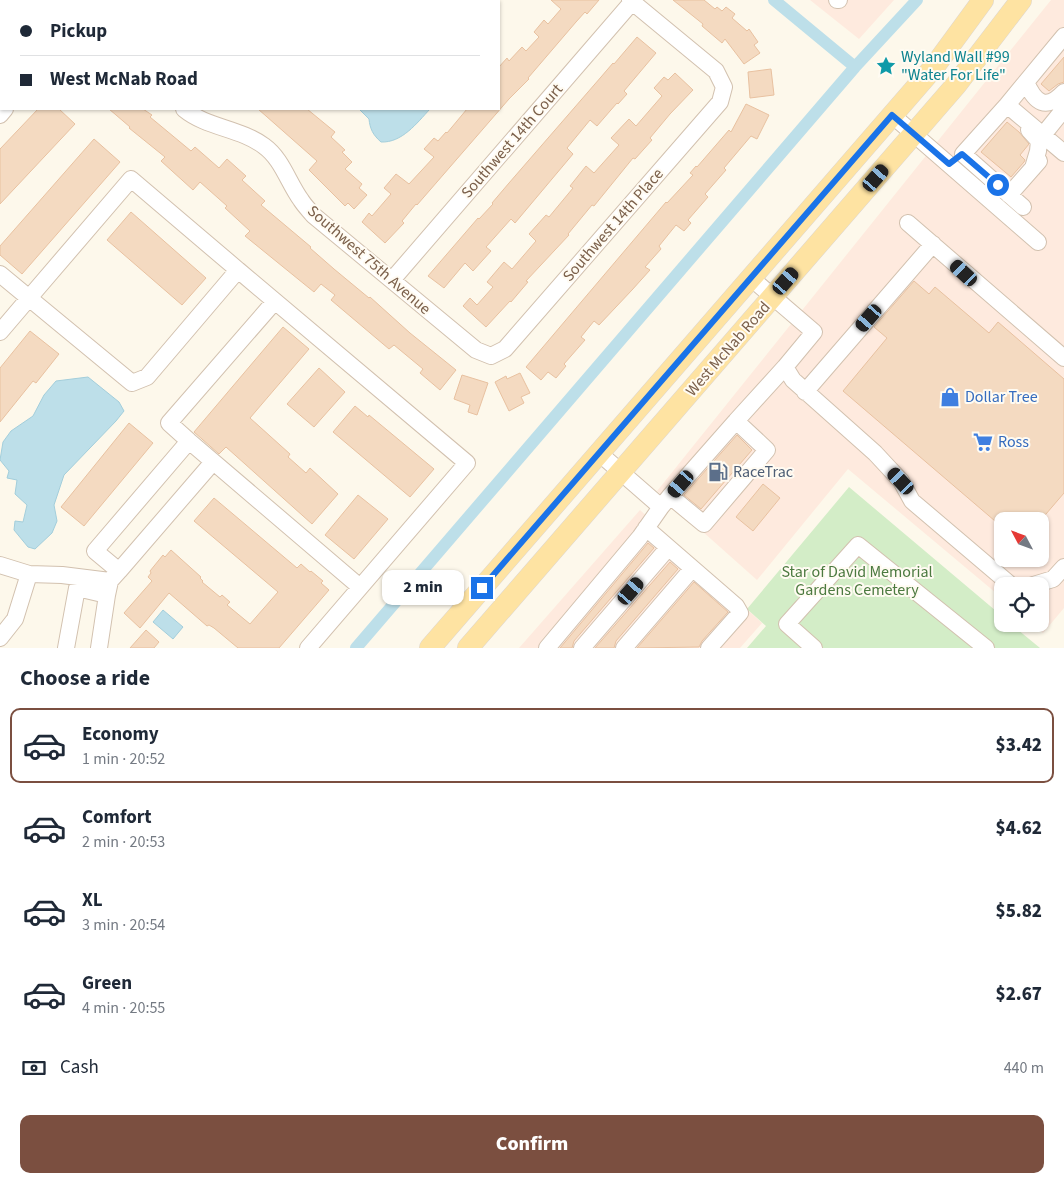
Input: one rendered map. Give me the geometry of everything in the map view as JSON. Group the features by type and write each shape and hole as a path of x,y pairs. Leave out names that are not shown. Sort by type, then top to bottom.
{"main road":[{"name":"West McNab Road","path":"430,648 934,67 983,0"},
{"name":"West McNab Road","path":"468,648 956,85 1021,0"}],"street":[{"name":"Southwest 14th Place","path":"491,356 505,349 720,102 724,87 716,71 631,1"},
{"name":"Southwest 14th Court","path":"392,280 631,1"},
{"path":"949,164 1011,108 1026,82 1064,36"},
{"path":"1026,82 1031,94 1048,104 1052,103 1064,92"},
{"path":"1011,108 1053,144"},
{"path":"1011,108 1014,118 1035,135 1039,141 1038,151 1032,168"},
{"path":"1009,195 1053,144 1064,109"},
{"name":"Southwest 75th Avenue","path":"186,110 205,122 247,136 265,146 277,158 300,200 313,215 476,350 491,356"},
{"path":"892,115 1038,242"},
{"path":"962,154 1023,207"},
{"path":"0,332 131,179 467,463 308,648"},
{"path":"908,224 1064,358"},
{"path":"806,392 933,244"},
{"path":"0,274 132,383 146,377 238,270"},
{"path":"547,648 666,502 814,332 751,278"},
{"path":"275,302 169,423 360,587"},
{"path":"785,367 793,380 875,453 901,481 912,502 1001,577"},
{"path":"599,453 620,473 704,524 767,450 736,421"},
{"path":"112,582 95,551 189,441"},
{"path":"99,648 112,582 213,462"},
{"path":"646,528 736,606 740,613 709,648"},
{"path":"814,648 787,624 858,545 986,648"},
{"path":"582,648 668,548"},
{"path":"0,566 29,574 62,575 112,582"},
{"path":"1049,581 1053,580 1064,567"},
{"path":"624,648 692,569"},
{"path":"0,638 15,619 29,574"},
{"path":"66,648 77,588 112,582"}],"shaded area":[{"path":"810,0 894,0 859,39"},
{"path":"1051,0 1064,0 1064,608 1049,626 1049,577 994,577 994,591 848,469 757,580 657,491"},
{"path":"640,510 762,623 740,648 519,648"}],"green space":[{"name":"Star of David Memorial Gardens Cemetery","path":"849,487 994,609 994,632 1021,632 1040,648 747,648 766,626 747,609"}],"water":[{"path":"360,110 429,110 409,131 389,141 381,142 376,137 372,132 369,119"},
{"path":"88,377 119,402 124,411 64,475 54,505 57,521 52,533 35,549 28,547 14,530 15,521 23,522 27,505 15,494 17,480 7,478 9,471 0,460 3,442 11,431 33,416 44,395 56,381"},
{"path":"163,610 183,627 173,639 153,622"}],"building":[{"path":"551,0 599,0 587,14 585,12 529,79 500,109 500,66 507,58 509,61 522,47 526,51 539,37 534,32 544,20 548,24 561,9"},
{"path":"673,0 704,0 715,9 717,7 722,11 726,7 735,14 732,18 747,31 749,29 758,42 754,45 760,53 744,64 725,39 722,43 702,26 703,24"},
{"path":"637,37 656,53 624,91 627,94 597,126 590,120 567,148 573,154 515,223 511,219 486,247 491,251 473,271 465,263 444,288 428,276 478,218 493,204 509,183"},
{"path":"1064,57 1064,82 1049,91 1041,84"},
{"path":"771,69 774,95 750,98 748,72"},
{"path":"675,73 693,90 650,138 652,140 635,159 633,158 594,206 592,205 569,235 526,281 528,282 511,302 486,327 463,306 470,298 477,305 493,287 487,282 504,262 512,269 536,241 529,234 546,215 549,217 573,188 570,186 586,166 594,173 619,145 611,138 629,119 636,126 662,96 654,88 664,77 668,80"},
{"path":"746,104 769,115 757,139 751,136 724,168 726,170 705,194 708,197 688,220 691,223 684,231 676,225 659,246 661,249 645,267 650,270 599,325 594,321 581,337 585,340 564,364 566,366 556,378 548,372 541,380 526,367 666,202 693,175 690,173 696,166 729,130 731,132"},
{"path":"37,110 60,110 75,124 0,204 0,149"},
{"path":"110,110 144,110 152,115 150,117 191,151 195,147 219,168 227,159 246,176 242,180 265,201 261,205 334,269 456,370 440,390 420,373 423,369 394,345 389,349 331,300 335,295 321,284 314,292 245,236 250,231 225,208 227,206 200,182 193,190 161,161 165,157"},
{"path":"259,110 308,110 335,132 331,137 345,150 342,152 352,162 345,169 362,184 359,188 367,195 354,209 348,203 345,206 309,170 317,161"},
{"path":"466,110 499,110 416,204 402,221 404,223 385,243 362,222 369,213 372,216 391,194 384,188 396,174 409,184 434,157 424,149 434,138 438,141"},
{"path":"1007,122 1029,144 1020,155 1025,160 1024,162 1011,177 981,152"},
{"path":"94,139 120,162 22,274 0,255 0,246"},
{"path":"131,212 206,278 182,305 107,240"},
{"name":"Ross","path":"914,281 929,294 935,287 989,333 998,322 1064,379 1064,493 1048,512 994,512 994,520 843,391 887,338 874,327"},
{"path":"283,327 309,349 250,418 290,454 288,457 306,473 310,468 338,494 312,524 226,447 219,454 194,432"},
{"path":"30,331 59,354 36,383 33,381 0,422 0,368"},
{"path":"319,368 345,392 314,427 287,404"},
{"path":"520,373 530,393 521,397 524,403 509,411 495,382 506,376 507,379"},
{"path":"462,375 488,383 477,415 468,412 470,405 454,399"},
{"path":"355,406 368,417 369,415 434,469 410,497 333,432"},
{"path":"129,423 153,443 84,526 61,507"},
{"name":"RaceTrac","path":"737,435 752,450 701,509 684,495"},
{"path":"763,484 780,498 753,531 736,517"},
{"path":"358,495 388,519 354,559 325,535"},
{"path":"214,498 297,568 301,564 311,571 323,581 321,583 329,590 279,648 238,648 214,628 209,625 207,626 169,593 140,628 124,613 152,581 148,577 151,573 150,571 163,555 165,557 171,550 201,577 202,582 220,597 222,595 230,602 227,605 250,624 278,592 194,521"},
{"path":"648,543 654,548 574,641 572,648 560,648"},
{"path":"670,562 678,569 616,641 614,648 595,648"},
{"path":"694,582 728,612 702,641 699,647 637,648"},
{"path":"146,630 159,642 154,648 130,648"}],"waterway":[{"path":"774,0 855,67"},
{"path":"356,648 855,67 917,0"}],"place":[{"name":"Wyland Wall #99 \"Water For Life\"","path":"886,66"},
{"name":"Dollar Tree","path":"950,397"},
{"name":"Ross","path":"983,442"},
{"name":"RaceTrac","path":"718,472"}],"route":[{"path":"482,588 892,115 949,164 962,154 998,185"}]}
